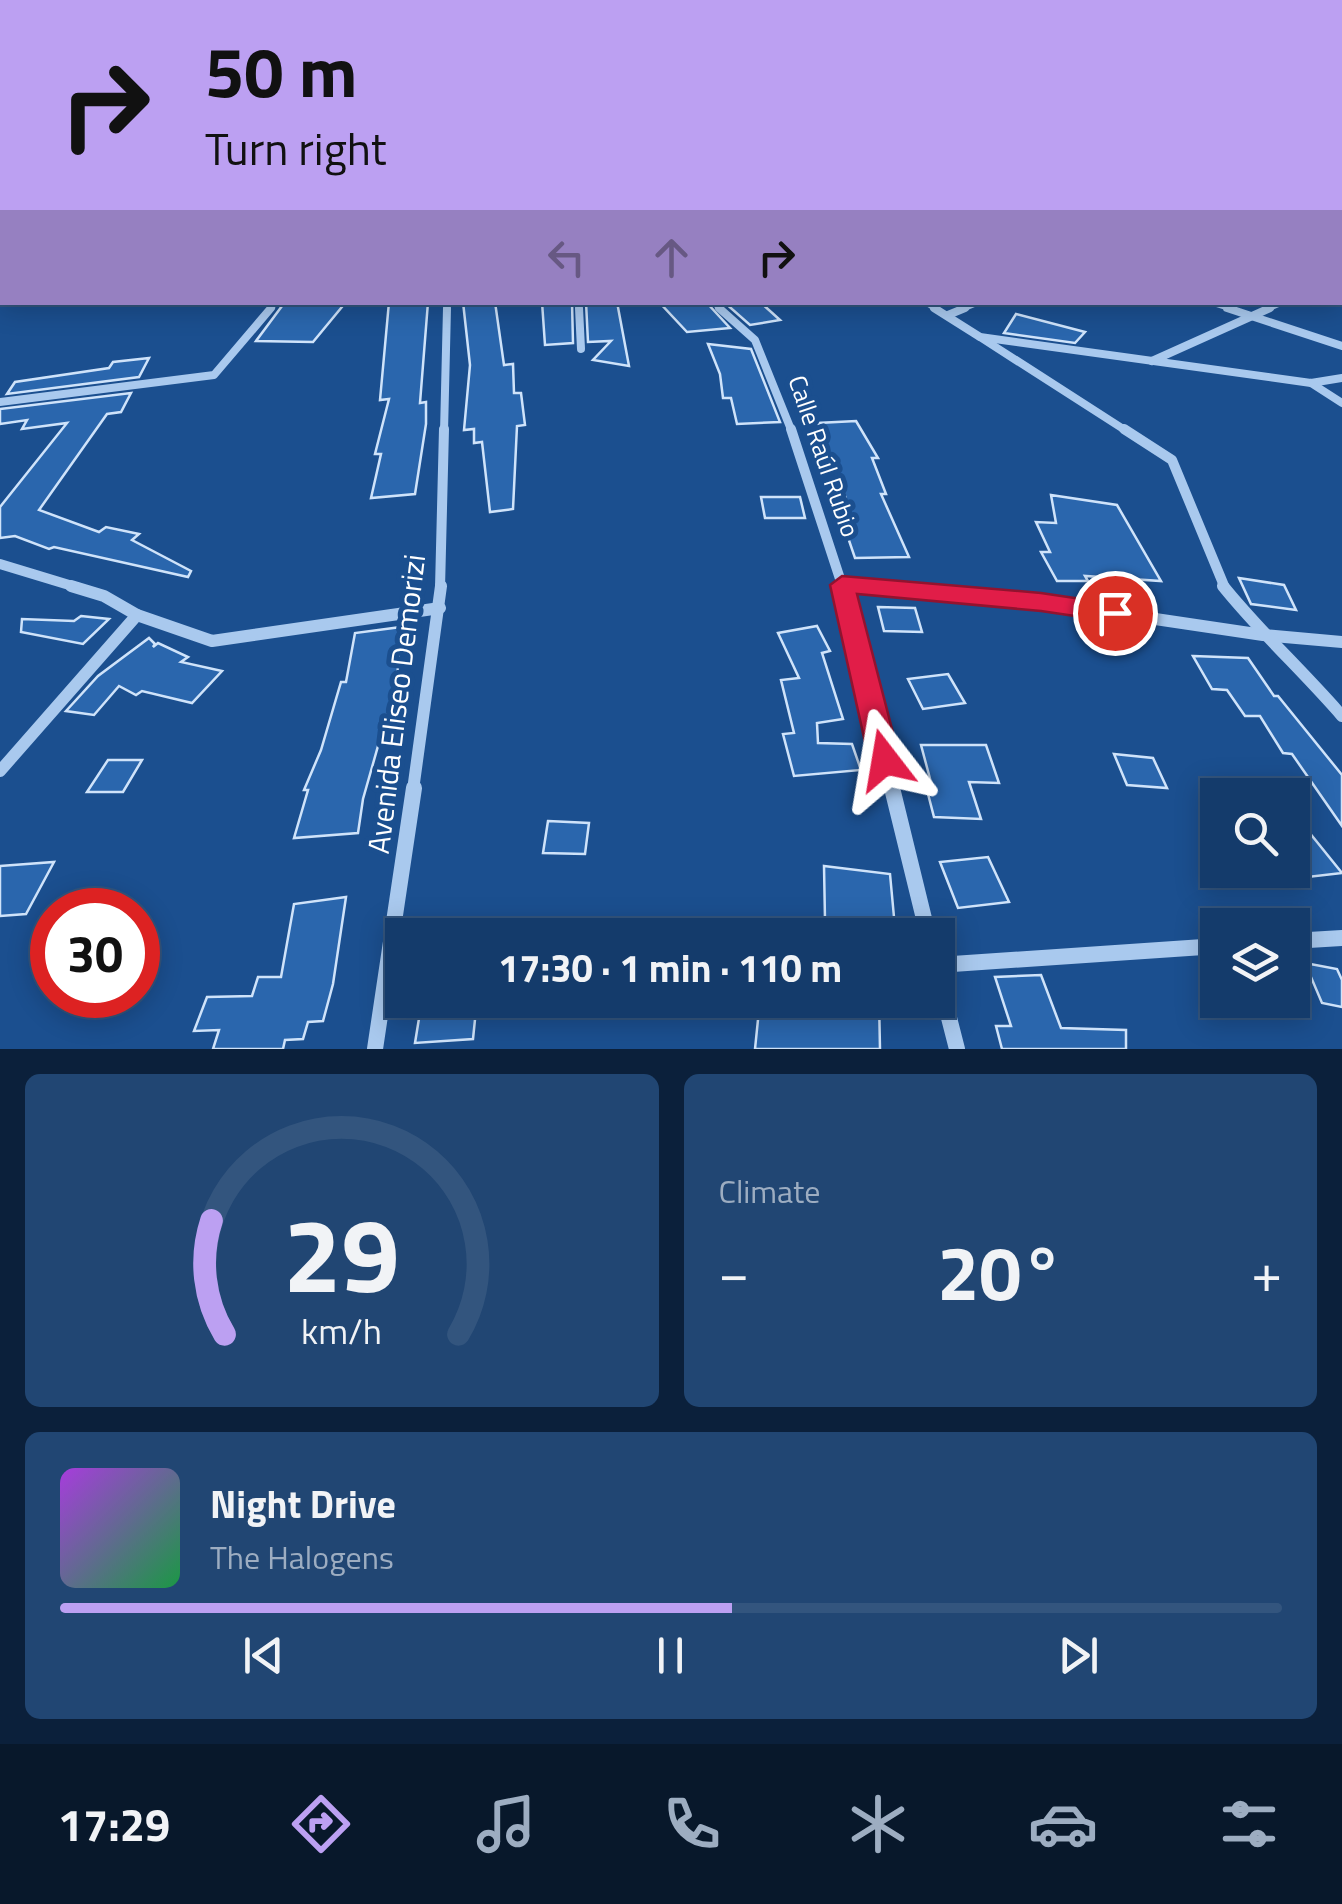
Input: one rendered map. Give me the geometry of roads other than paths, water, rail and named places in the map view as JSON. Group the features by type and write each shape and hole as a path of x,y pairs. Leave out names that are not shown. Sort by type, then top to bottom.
{"street":[{"path":"0,402 214,375 273,305"},
{"name":"Avenida Eliseo Demorizi","path":"375,1049 440,608 447,305"},
{"path":"579,305 582,349"},
{"name":"Calle Raúl Rubio","path":"716,305 756,340 800,454 842,585 924,918"},
{"path":"930,305 1172,460 1220,582 1263,635 1298,666 1342,716"},
{"path":"948,315 972,305"},
{"path":"1219,305 1342,346"},
{"path":"1148,363 1278,305"},
{"path":"980,337 1310,383 1342,378"},
{"path":"1310,383 1342,404"},
{"path":"0,564 104,596 137,614 212,641 440,608"},
{"path":"842,585 1041,602 1263,635 1342,642"},
{"path":"0,772 137,614"},
{"path":"1310,940 1342,938"},
{"path":"955,964 1200,947"},
{"path":"949,1018 957,1049"}]}
